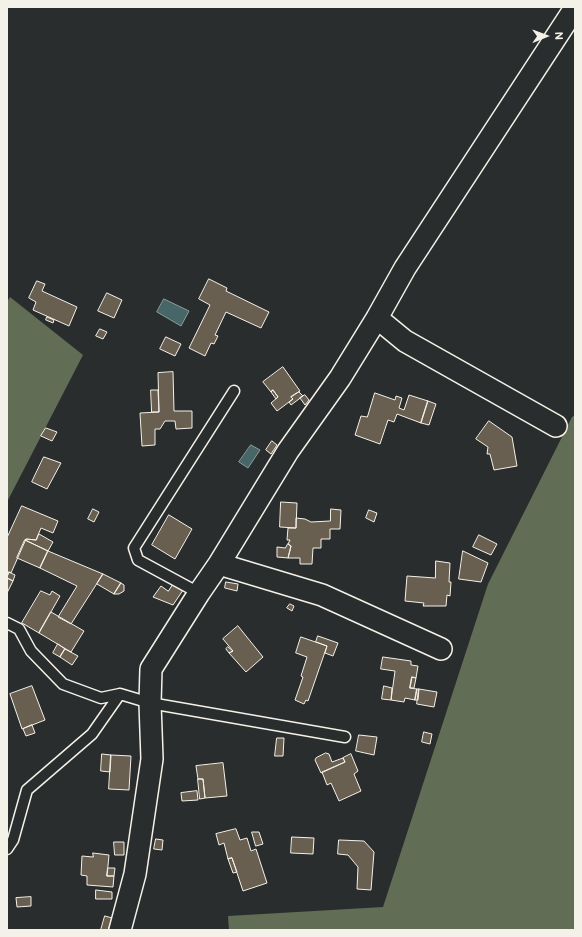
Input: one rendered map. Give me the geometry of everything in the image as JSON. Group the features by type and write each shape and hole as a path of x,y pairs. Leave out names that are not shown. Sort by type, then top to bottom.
{"street":[{"path":"120,930 135,874 152,759 150,703 151,669 219,564 288,452 340,378 378,318 405,268 575,8"},
{"path":"378,318 405,341 556,426"},
{"path":"219,564 322,595 441,648"}],"lane":[{"path":"199,593 138,560 134,548 234,391"},
{"path":"7,623 19,629 31,651 63,684 101,698 120,694 150,703 345,737"},
{"path":"7,849 13,840 27,790 92,734 120,694"}],"green space":[{"path":"10,297 83,355 7,502 7,302"},
{"path":"575,415 575,930 229,930 228,916 383,907 488,584 572,417"}],"water":[{"path":"164,299 189,311 181,326 157,312"},
{"path":"251,445 260,450 248,468 239,462"}],"building":[{"path":"209,279 227,288 226,291 269,312 261,328 226,312 215,335 218,336 214,344 211,343 205,356 189,348 210,305 199,299"},
{"path":"37,281 45,284 42,291 77,307 69,326 33,310 36,302 29,298"},
{"path":"107,293 122,300 114,318 98,311"},
{"path":"47,317 54,320 53,323 46,320"},
{"path":"100,329 107,332 103,339 96,336"},
{"path":"166,337 181,344 175,356 160,349"},
{"path":"283,367 300,391 291,397 293,399 277,411 271,403 278,397 273,390 271,392 263,382"},
{"path":"173,372 174,411 192,411 192,428 176,429 175,421 165,421 160,429 155,429 155,445 142,446 140,413 159,412 158,373"},
{"path":"151,390 158,390 159,412 152,412"},
{"path":"273,390 278,397 276,399 271,392"},
{"path":"299,392 303,396 291,405 289,402 293,399 291,397"},
{"path":"375,393 395,400 396,396 402,398 399,408 404,410 409,395 428,401 421,423 397,414 394,422 388,420 380,444 355,435 361,416 367,417"},
{"path":"305,395 309,400 305,405 300,398"},
{"path":"428,401 436,404 429,425 421,423"},
{"path":"489,421 512,437 517,466 494,470 490,454 487,454 488,447 476,439"},
{"path":"46,428 57,432 52,441 41,436"},
{"path":"272,441 277,445 271,454 266,450"},
{"path":"44,457 61,463 47,489 32,482"},
{"path":"281,502 297,503 296,528 280,527"},
{"path":"22,506 58,521 53,533 41,528 36,540 26,539 11,573 9,572 7,577 7,538"},
{"path":"93,509 99,512 94,522 88,519"},
{"path":"331,509 341,510 340,529 330,529 330,539 321,539 321,548 313,548 312,564 300,564 300,558 288,558 291,546 288,544 290,540 287,540 288,528 296,528 296,518 305,519 311,522 330,521"},
{"path":"369,510 377,513 374,522 366,518"},
{"path":"169,515 192,529 175,559 152,545"},
{"path":"39,534 53,542 48,551 25,540 36,540"},
{"path":"479,535 497,544 491,555 473,547"},
{"path":"25,540 48,551 40,568 17,558"},
{"path":"288,544 291,546 288,558 277,557 277,547 285,548"},
{"path":"48,551 103,574 71,624 58,617 77,586 40,568"},
{"path":"463,551 488,563 481,582 459,579"},
{"path":"436,561 450,563 450,596 447,595 446,606 423,606 424,603 405,601 407,576 435,578"},
{"path":"9,572 15,575 13,581 7,578"},
{"path":"103,574 121,583 114,594 97,584"},
{"path":"7,578 13,581 7,593"},
{"path":"226,582 238,584 237,591 225,588"},
{"path":"121,583 124,585 124,591 119,594 114,594"},
{"path":"174,583 183,590 173,605 153,597 161,586 168,591"},
{"path":"41,591 50,595 52,591 60,596 39,633 22,623"},
{"path":"290,604 294,606 292,611 287,608"},
{"path":"51,612 84,631 71,652 39,633"},
{"path":"238,626 263,657 246,672 229,653 233,651 223,639"},
{"path":"318,636 338,643 333,656 325,653 327,646 316,642"},
{"path":"301,637 327,646 308,701 306,700 304,704 295,700 303,677 301,676 307,657 296,653"},
{"path":"58,644 65,649 60,657 53,653"},
{"path":"228,647 233,651 229,653 226,649"},
{"path":"65,649 78,656 72,665 60,657"},
{"path":"383,657 411,661 411,665 418,666 416,678 412,677 410,688 417,689 415,700 405,698 404,702 391,700 395,671 381,669"},
{"path":"412,677 416,678 414,688 410,688"},
{"path":"32,686 45,720 22,729 10,694"},
{"path":"384,686 392,688 391,700 382,699"},
{"path":"417,689 419,689 418,700 415,700"},
{"path":"419,689 437,692 434,707 417,704"},
{"path":"32,725 35,733 26,736 23,729"},
{"path":"424,732 432,734 430,744 422,742"},
{"path":"359,735 377,737 374,755 356,751"},
{"path":"277,738 284,738 283,756 275,756"},
{"path":"326,753 329,754 332,762 343,758 345,762 321,773 315,760"},
{"path":"102,754 111,755 110,772 101,771"},
{"path":"351,754 358,771 354,774 361,791 339,801 331,783 327,785 322,772 345,762 343,758"},
{"path":"111,755 131,756 129,790 109,789"},
{"path":"223,763 227,796 205,798 203,779 198,779 196,766"},
{"path":"198,779 203,779 205,798 200,799"},
{"path":"197,791 198,800 182,801 181,793"},
{"path":"236,829 240,840 247,838 251,851 256,849 267,883 243,891 232,858 228,859 224,843 219,845 216,834"},
{"path":"252,832 259,832 263,844 256,846"},
{"path":"292,837 314,838 313,854 291,853"},
{"path":"156,839 163,840 162,850 154,849"},
{"path":"339,840 364,841 374,852 371,890 357,889 358,867 348,855 338,854"},
{"path":"114,842 124,842 124,855 115,855"},
{"path":"93,853 109,855 107,876 114,876 113,887 87,885 87,876 81,875 82,856 93,857"},
{"path":"232,858 237,872 233,873 228,859"},
{"path":"108,868 115,868 114,876 107,876"},
{"path":"96,890 112,892 112,899 96,899"},
{"path":"31,897 31,906 17,907 16,898"},
{"path":"105,916 112,918 108,930 101,930"}]}
